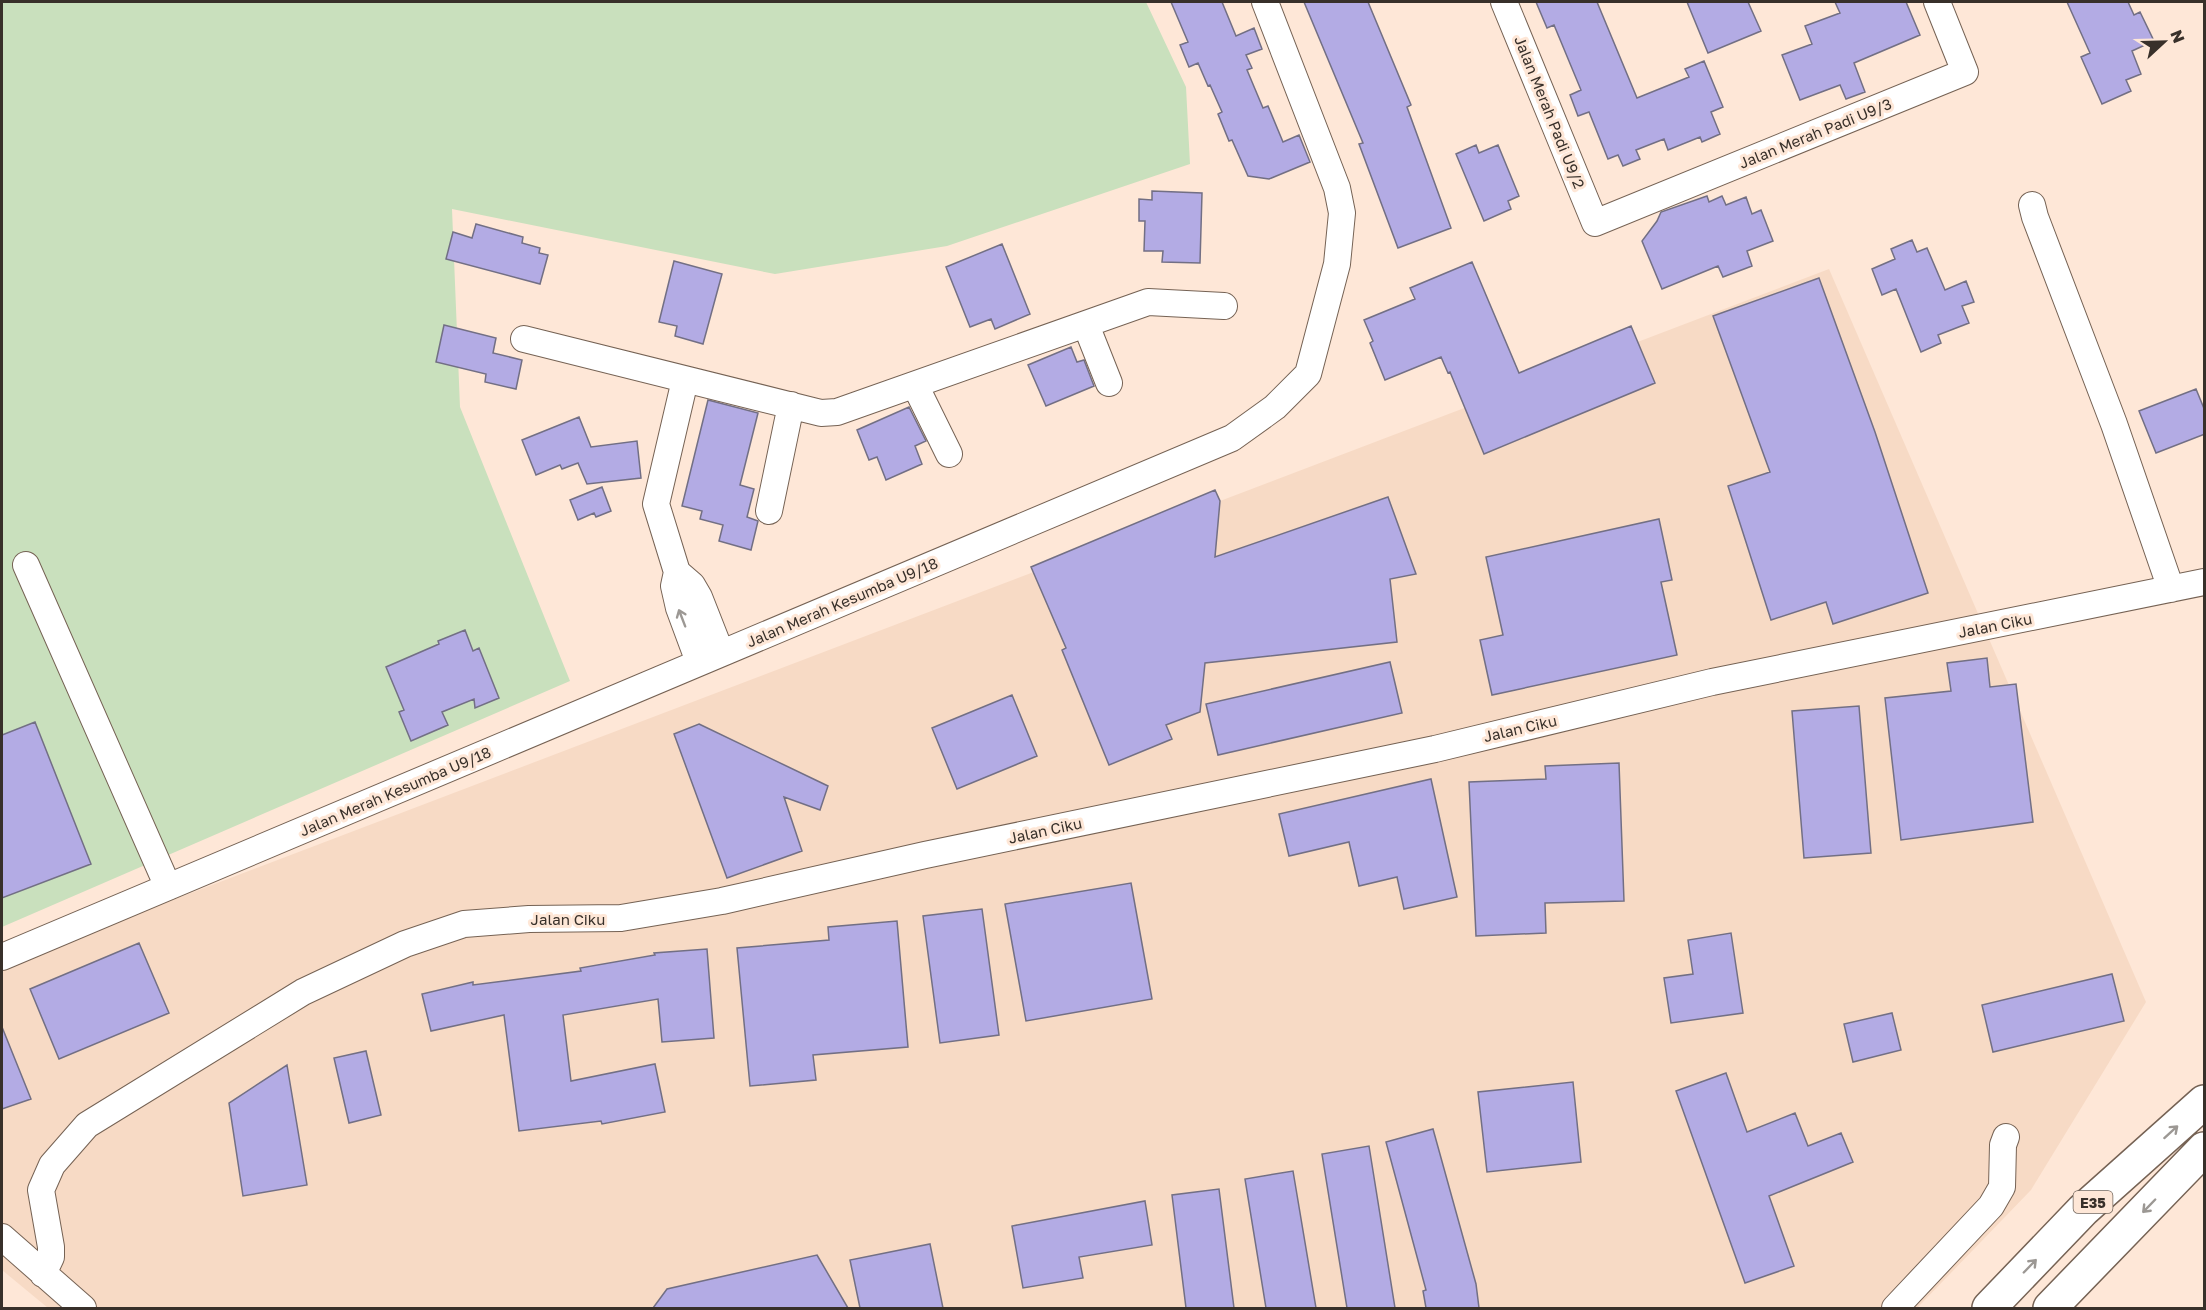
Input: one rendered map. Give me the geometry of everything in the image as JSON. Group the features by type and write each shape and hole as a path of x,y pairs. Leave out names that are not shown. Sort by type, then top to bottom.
{"highway":[{"name":"E35","path":"1989,1308 2084,1210 2205,1102"},
{"name":"E35","path":"2050,1308 2205,1149"}],"street":[{"name":"Jalan Merah Kesumba U9/18","path":"2,957 1232,438 1275,407 1308,374 1337,264 1341,213 1337,188 1265,2"},
{"name":"Jalan Merah Padi U9/2","path":"1504,2 1595,223"},
{"name":"Jalan Merah Padi U9/3","path":"1595,223 1965,72 1937,2"},
{"path":"2032,205 2114,424 2171,590"},
{"path":"524,339 821,413 837,412 1148,302 1224,306"},
{"path":"1086,325 1109,383"},
{"path":"685,380 657,504 677,572 674,586 679,608 710,658"},
{"path":"915,385 949,454"},
{"path":"769,511 791,405"},
{"path":"26,565 168,887"},
{"name":"Jalan Ciku","path":"43,1274 51,1257 51,1247 41,1190 52,1166 87,1125 303,993 405,944 464,924 529,918 621,918 722,901 925,855 1435,749 1712,682 2205,582"},
{"path":"1894,1308 1991,1206 2002,1187 2003,1145 2006,1137"},
{"path":"2,1237 82,1308"}],"shaded area":[{"path":"1829,269 2146,1002 2031,1190 1917,1308 48,1308 2,1270 2,965"}],"green space":[{"path":"2,2 1146,2 1186,87 1190,164 947,246 775,274 452,209 460,407 570,681 2,927"}],"building":[{"path":"1171,2 1222,2 1236,36 1254,28 1262,49 1246,55 1252,68 1247,70 1263,108 1268,106 1283,142 1299,135 1310,162 1269,179 1248,176 1232,140 1229,141 1218,114 1222,112 1210,85 1208,86 1198,63 1189,67 1180,45 1188,42"},
{"path":"1304,2 1368,2 1411,105 1407,107 1451,228 1398,248 1359,144 1363,143"},
{"path":"1536,2 1597,2 1637,98 1689,77 1685,69 1704,61 1723,107 1711,112 1720,134 1702,142 1700,137 1668,150 1664,139 1636,150 1640,159 1623,166 1618,155 1608,159 1589,112 1578,116 1570,95 1581,90 1554,25 1547,28"},
{"path":"1687,2 1748,2 1761,31 1708,53"},
{"path":"1835,2 1906,2 1920,35 1854,63 1865,92 1846,99 1840,85 1800,100 1782,55 1812,44 1805,26 1840,13"},
{"path":"2067,2 2128,2 2134,15 2140,12 2154,41 2132,51 2141,74 2126,80 2131,91 2102,104 2081,57 2090,53"},
{"path":"1476,145 1479,153 1498,145 1519,196 1508,201 1511,209 1484,221 1456,154"},
{"path":"1152,191 1202,193 1200,263 1162,262 1163,251 1144,251 1145,221 1139,221 1139,199 1152,200"},
{"path":"1707,196 1709,202 1722,196 1726,205 1746,197 1752,214 1761,210 1773,241 1747,251 1752,266 1723,277 1718,266 1662,289 1642,241 1661,212"},
{"path":"476,224 523,237 522,243 540,248 539,253 548,255 540,284 446,259 453,232 472,238"},
{"path":"1912,240 1917,252 1927,248 1945,290 1966,281 1974,302 1962,306 1969,323 1938,335 1941,343 1921,352 1896,289 1882,295 1872,269 1895,259 1891,249"},
{"path":"1002,244 1030,314 995,329 991,319 970,327 946,267"},
{"path":"674,261 722,274 703,344 675,336 677,326 659,322"},
{"path":"1472,262 1519,373 1631,326 1655,383 1484,454 1450,372 1448,373 1441,357 1385,380 1370,343 1373,341 1364,320 1415,299 1410,288"},
{"path":"1819,278 1875,432 1928,593 1833,624 1826,602 1771,620 1728,486 1770,472 1713,316"},
{"path":"444,325 496,338 493,353 522,360 516,389 485,382 486,374 436,362"},
{"path":"1071,347 1077,362 1084,360 1094,386 1046,406 1028,365"},
{"path":"2196,389 2205,411 2205,434 2156,453 2139,411"},
{"path":"708,400 758,413 740,485 754,489 747,517 758,521 751,550 719,541 723,525 700,519 702,511 682,506"},
{"path":"909,407 926,441 915,446 922,464 886,480 877,457 869,460 857,430"},
{"path":"579,417 591,447 637,441 641,478 587,484 578,463 562,469 560,465 536,475 522,440"},
{"path":"602,487 611,511 596,517 594,513 578,520 570,500"},
{"path":"1215,490 1220,501 1215,557 1388,497 1416,574 1390,579 1397,642 1205,663 1200,712 1166,725 1172,739 1109,765 1062,650 1066,648 1031,567"},
{"path":"1659,519 1672,580 1661,582 1677,655 1492,695 1480,640 1503,635 1486,557"},
{"path":"465,630 473,651 479,648 499,698 475,708 474,699 442,712 448,725 411,741 399,712 404,710 386,667"},
{"path":"1987,658 1990,687 2016,684 2033,822 1901,840 1885,698 1951,691 1947,663"},
{"path":"1390,662 1402,713 1218,755 1206,704"},
{"path":"1012,695 1037,756 957,789 932,728"},
{"path":"1859,706 1871,853 1804,858 1792,711"},
{"path":"35,722 91,864 2,898 2,735"},
{"path":"699,724 828,786 820,810 784,797 802,851 727,878 674,734"},
{"path":"1619,763 1624,901 1545,903 1546,933 1476,936 1469,782 1546,779 1545,766"},
{"path":"1431,779 1457,897 1404,909 1397,877 1359,886 1349,842 1289,856 1279,814"},
{"path":"1131,883 1152,999 1026,1021 1005,904"},
{"path":"982,909 999,1035 940,1043 923,916"},
{"path":"897,921 908,1047 813,1055 816,1080 750,1086 737,948 829,940 828,927"},
{"path":"1731,933 1743,1013 1671,1023 1664,978 1693,974 1688,940"},
{"path":"139,943 169,1013 59,1059 30,989"},
{"path":"707,949 714,1038 662,1042 658,999 563,1015 571,1081 655,1064 665,1112 602,1124 601,1121 519,1131 504,1015 431,1031 422,994 473,982 473,985 581,971 580,968 655,955 654,953"},
{"path":"2112,974 2124,1021 1993,1052 1982,1005"},
{"path":"1892,1013 1901,1050 1853,1062 1844,1024"},
{"path":"2,1027 31,1099 2,1109"},
{"path":"366,1051 381,1115 349,1123 334,1058"},
{"path":"287,1065 307,1185 243,1196 229,1103"},
{"path":"1726,1073 1747,1132 1795,1113 1808,1146 1841,1133 1853,1162 1769,1196 1794,1266 1745,1283 1676,1091"},
{"path":"1573,1082 1581,1162 1487,1172 1478,1092"},
{"path":"1433,1129 1476,1284 1479,1308 1426,1308 1423,1291 1426,1290 1386,1142"},
{"path":"1369,1146 1395,1308 1347,1308 1322,1154"},
{"path":"1293,1171 1316,1308 1266,1308 1245,1179"},
{"path":"1219,1189 1234,1308 1186,1308 1172,1195"},
{"path":"1145,1201 1152,1245 1079,1257 1083,1278 1023,1288 1012,1226"},
{"path":"930,1244 943,1308 860,1308 850,1260"},
{"path":"817,1255 848,1308 653,1308 667,1289"}]}
